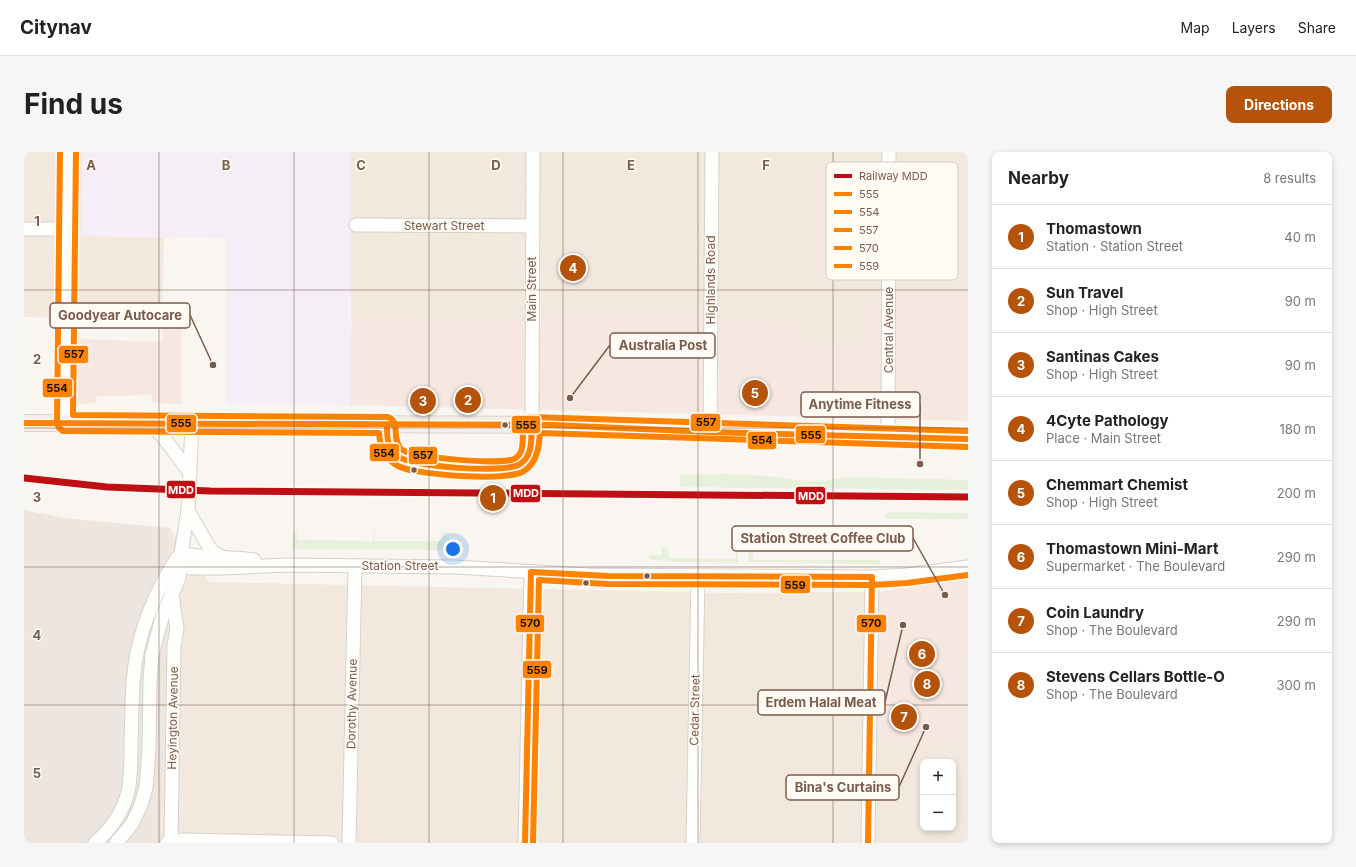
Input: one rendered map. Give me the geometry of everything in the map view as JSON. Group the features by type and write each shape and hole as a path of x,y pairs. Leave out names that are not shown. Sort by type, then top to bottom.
{"main road":[{"path":"24,423 532,425 710,432 968,439"}],"street":[{"path":"65,423 68,152"},
{"name":"Main Street","path":"532,425 533,152"},
{"name":"Highlands Road","path":"710,432 712,152"},
{"name":"Central Avenue","path":"889,152 889,162"},
{"name":"Stewart Street","path":"356,225 533,226"},
{"path":"24,229 67,229"},
{"name":"Central Avenue","path":"888,436 889,280"},
{"path":"148,424 161,434 190,473"},
{"name":"Heyington Avenue","path":"116,843 132,824 142,805 146,787 149,750 152,655 159,626 179,578 176,566 188,511 192,424"},
{"path":"188,511 209,547 222,557"},
{"name":"Station Street","path":"180,553 195,556 249,559 287,565"},
{"name":"Station Street","path":"176,566 192,568 287,565 455,567 601,576 872,577 906,575 968,567"},
{"name":"Heyington Avenue","path":"104,840 118,816 128,793 134,675 137,652 147,618 167,574 176,566"},
{"name":"Dorothy Avenue","path":"349,843 355,566"},
{"path":"525,843 531,572"},
{"name":"Cedar Street","path":"693,843 698,576"},
{"path":"868,843 872,577"},
{"name":"Heyington Avenue","path":"169,842 174,646 177,629 172,595"},
{"path":"137,652 152,655"},
{"name":"Heyington Avenue","path":"131,750 149,750"},
{"path":"169,842 183,840 332,843"}],"shaded area":[{"path":"24,152 82,152 81,236 164,237 162,304 77,303 77,318 24,317"},
{"path":"82,152 350,152 350,405 227,403 227,238 81,236"},
{"path":"350,152 968,152 968,297 906,296 874,298 875,347 798,343 798,325 723,323 722,314 524,313 524,320 351,317"},
{"path":"906,296 968,297 968,421 350,405 351,317 524,320 524,313 722,314 723,323 798,325 798,343 874,347 874,298"},
{"path":"163,312 181,313 181,404 152,403 151,395 96,396 96,403 77,404 79,339 162,342"},
{"path":"24,510 64,518 170,528 161,843 24,843"},
{"path":"170,528 209,582 723,593 879,592 879,742 959,745 962,733 963,656 968,655 968,843 161,843"},
{"path":"968,576 968,655 963,656 962,733 959,745 879,742 879,592"}],"green space":[{"path":"726,474 768,476 814,481 847,477 968,480 968,490 680,487 680,475"},
{"path":"887,512 968,513 968,519 888,519 885,516"},
{"path":"293,532 297,532 297,540 373,541 374,532 375,541 442,541 442,532 447,532 449,534 449,550 292,549"},
{"path":"662,546 668,549 669,558 736,559 736,550 738,550 738,563 675,562 649,559 649,555 662,555"},
{"path":"753,550 753,560 880,560 880,564 748,562 749,551"}],"rail line":[{"name":"MDD","path":"24,478 107,487 210,491 968,497"}],"transit line":[{"name":"554","path":"60,152 57,423 59,428 63,431 379,433 384,452 390,460 398,466 423,472 482,477 515,474 528,468 535,459 540,433 968,447"},
{"name":"557","path":"76,152 73,415 388,417 394,422 398,445 401,449 408,452 438,458 475,461 506,461 514,459 522,450 524,424 526,420 531,417 968,431"},
{"name":"555","path":"24,423 553,425 710,432 968,439"},
{"name":"555","path":"387,425 389,446 397,456 406,460 438,466 479,469 511,467 524,461 529,452 532,425"},
{"name":"570","path":"525,843 531,572 608,576 872,577 868,843"},
{"name":"559","path":"533,843 539,580 608,584 872,585 907,583 968,575"}],"place":[{"name":"4Cyte Pathology","path":"573,268"},
{"name":"Goodyear Autocare","path":"213,365"},
{"name":"Chemmart Chemist","path":"755,393"},
{"name":"Australia Post","path":"570,398"},
{"name":"Sun Travel","path":"468,400"},
{"name":"Santinas Cakes","path":"423,401"},
{"name":"Anytime Fitness","path":"920,464"},
{"name":"Thomastown","path":"493,498"},
{"name":"Station Street Coffee Club","path":"945,595"},
{"name":"Erdem Halal Meat","path":"903,625"},
{"name":"Thomastown Mini-Mart","path":"922,654"},
{"name":"Stevens Cellars Bottle-O","path":"927,684"},
{"name":"Coin Laundry","path":"904,717"},
{"name":"Bina's Curtains","path":"926,727"}]}
